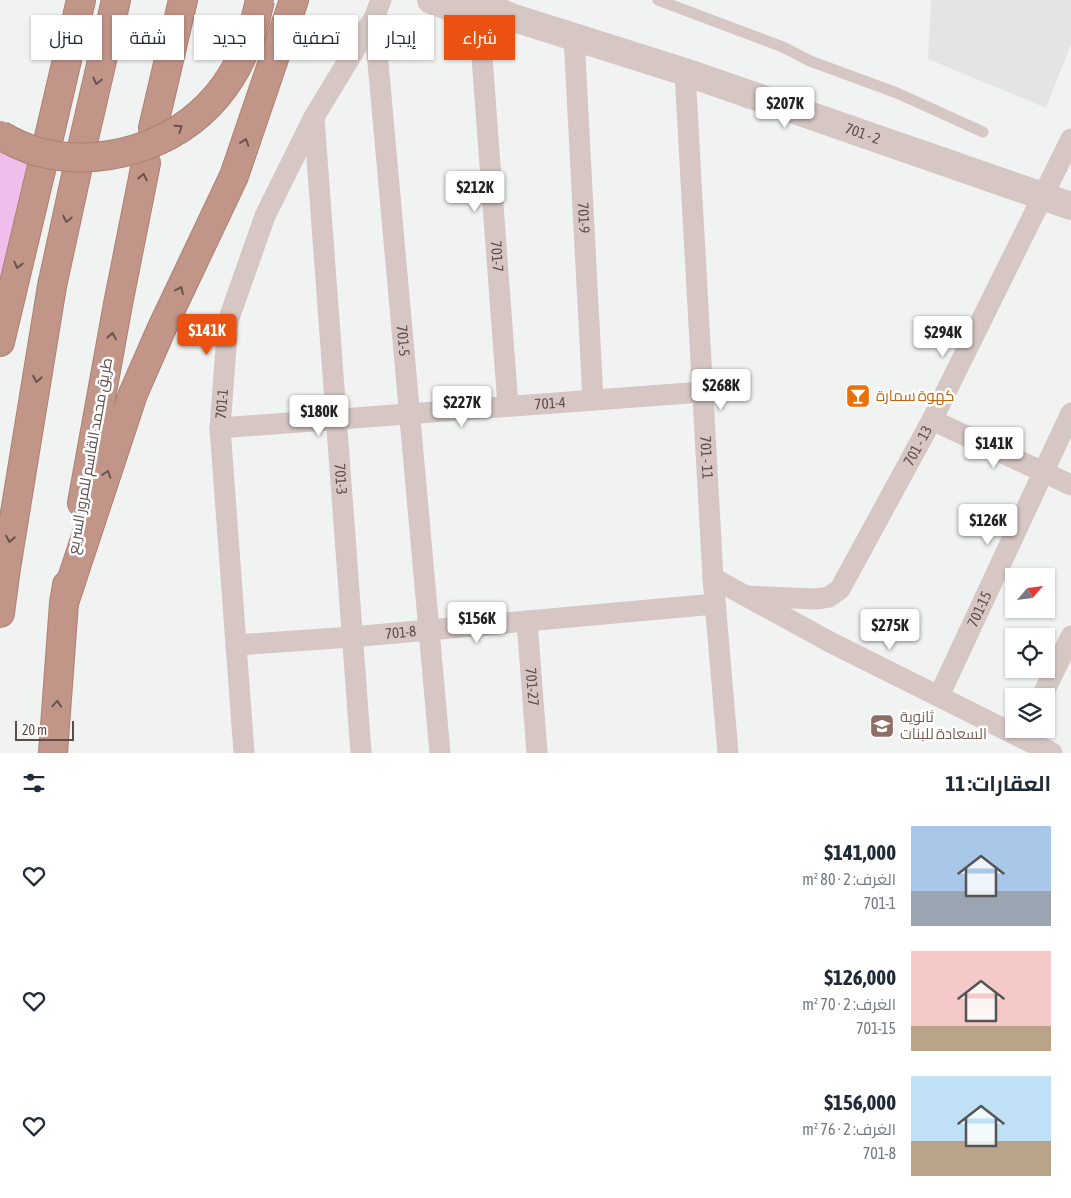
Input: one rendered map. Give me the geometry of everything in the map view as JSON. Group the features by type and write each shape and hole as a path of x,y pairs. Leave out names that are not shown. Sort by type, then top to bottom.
{"highway":[{"path":"49,137 81,0"},
{"path":"83,143 116,0"},
{"path":"153,128 183,0"},
{"path":"0,135 16,144 37,151 58,156 80,158 101,157 127,152 153,143 191,120 217,96 240,59 249,39 260,0"},
{"path":"64,603 133,394 234,176 294,0"},
{"name":"طريق محمد القاسم للمرور السريع","path":"53,753 64,603 118,304 146,162"},
{"path":"0,342 42,166"},
{"path":"0,613 52,286 77,171"}],"street":[{"name":"701 - 2","path":"431,0 475,8 495,19 510,17 686,72 1071,206"},
{"name":"701-7","path":"475,8 508,406"},
{"name":"701-1","path":"244,753 220,428 228,321 265,216 314,117 377,9"},
{"name":"701-5","path":"377,9 409,414 440,753"},
{"name":"701-9","path":"574,36 593,400"},
{"name":"701 - 11","path":"686,72 713,578 728,753"},
{"name":"701-3","path":"314,117 361,753"},
{"name":"701 - 13","path":"747,596 816,599 829,597 840,589 932,420 1071,139"},
{"name":"701-4","path":"220,428 702,392"},
{"name":"701-15","path":"939,696 1071,413"},
{"path":"932,420 1071,485"},
{"path":"713,578 828,641 939,696 1020,740 1052,753"},
{"name":"701-8","path":"236,646 527,622 715,604"},
{"name":"701-27","path":"527,622 537,753"},
{"path":"1046,688 1071,636"}],"lane":[{"path":"658,0 783,47 810,61 898,93 983,132"}],"shaded area":[{"path":"931,0 1071,0 1071,44 1046,108 928,59"},
{"path":"0,152 31,165 0,295"}],"place":[{"name":"كهوة سمارة","path":"858,396"},
{"name":"ثانوية السعادة للبنات","path":"882,726"}]}
